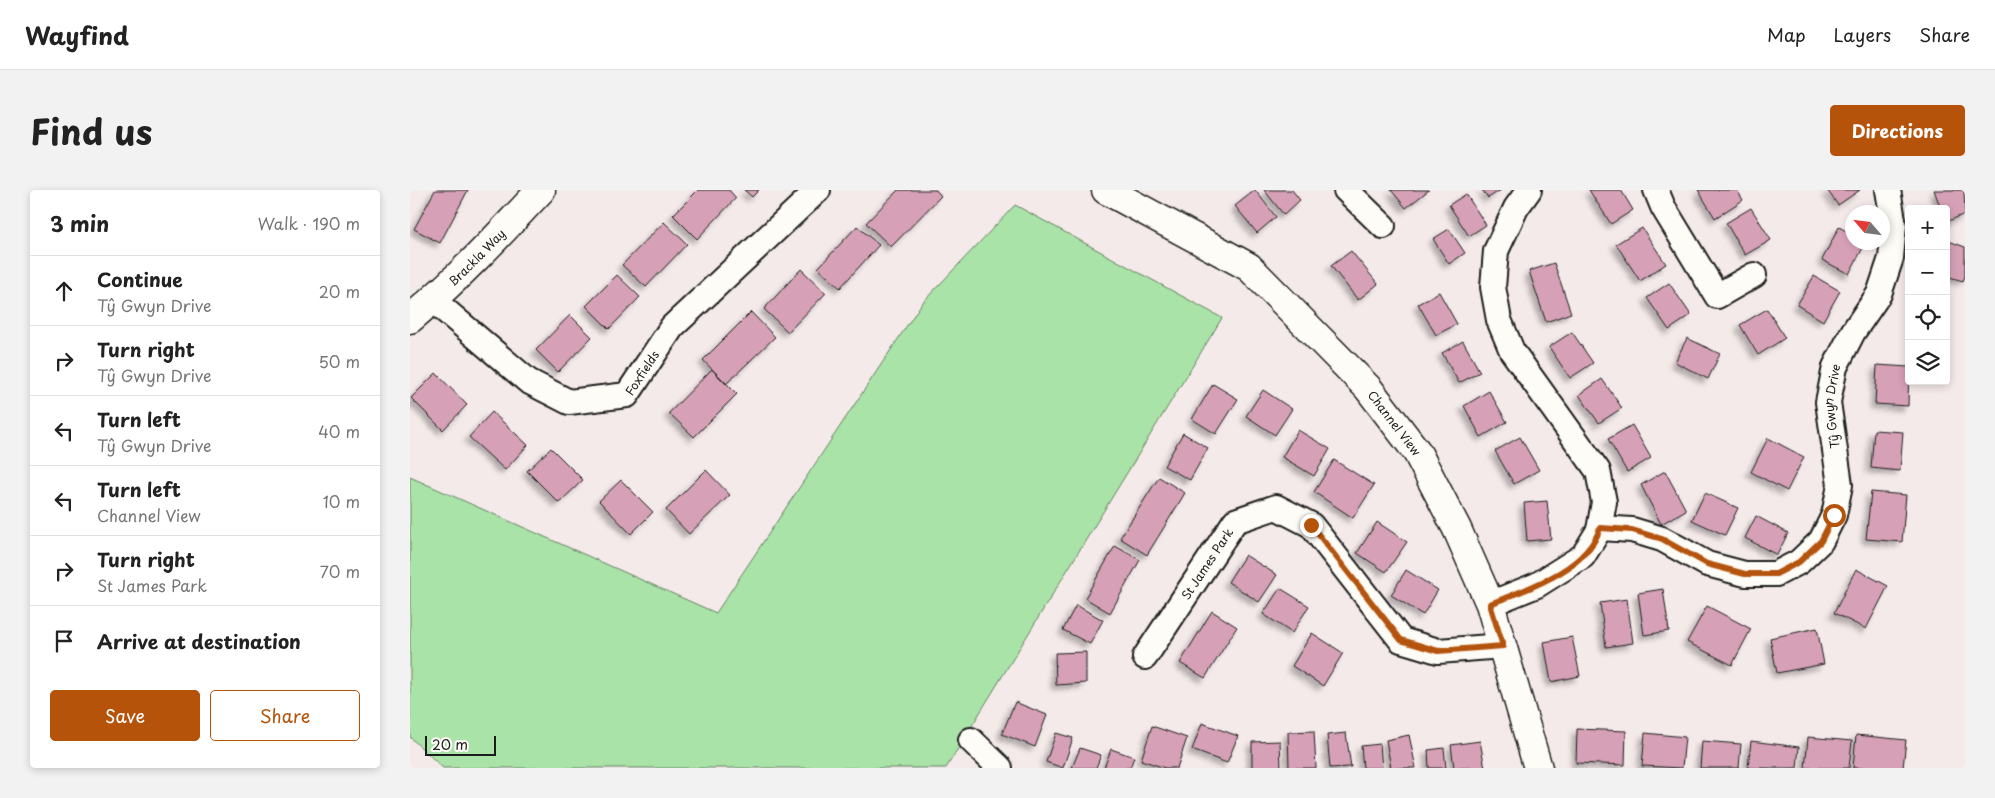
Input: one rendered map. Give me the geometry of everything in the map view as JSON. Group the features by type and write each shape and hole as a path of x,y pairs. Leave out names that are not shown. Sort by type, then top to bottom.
{"street":[{"name":"Brackla Way","path":"410,319 433,300 508,226 541,190"},
{"name":"Foxfields","path":"433,300 528,381 568,402 627,395 672,326 818,190"},
{"name":"Channel View","path":"1106,190 1248,267 1368,388 1418,452 1457,529 1490,604 1538,768"},
{"path":"1346,190 1383,226"},
{"path":"1490,604 1537,585 1583,556 1600,528 1604,502 1598,471 1512,351 1499,320 1493,287 1496,251 1516,208 1529,190"},
{"path":"1656,190 1663,207 1717,296 1754,275"},
{"name":"Tŷ Gwyn Drive","path":"1600,528 1632,530 1662,539 1707,564 1745,574 1776,574 1799,562 1821,541 1834,515 1840,485 1828,402 1831,384 1835,367 1853,332 1879,294 1891,258 1894,226 1888,190"},
{"name":"St James Park","path":"1145,657 1235,521 1276,507 1311,525 1401,640 1438,651 1503,646"},
{"path":"971,740 1000,768"}],"green space":[{"path":"1015,205 1222,318 946,768 443,768 410,737 410,477 716,613 922,303"}],"building":[{"path":"435,190 468,190 440,243 414,229"},
{"path":"698,190 729,190 736,198 697,239 673,215"},
{"path":"744,190 759,190 752,197"},
{"path":"898,190 936,190 941,196 891,247 866,223"},
{"path":"1255,190 1276,217 1257,233 1235,206"},
{"path":"1264,190 1292,190 1300,200 1284,215"},
{"path":"1391,190 1429,190 1406,208"},
{"path":"1482,190 1501,190 1488,198"},
{"path":"1589,190 1621,190 1633,210 1611,224"},
{"path":"1698,190 1737,190 1743,200 1715,218"},
{"path":"1827,190 1860,190 1838,205"},
{"path":"1934,190 1964,190 1965,214 1950,220 1950,205 1940,205"},
{"path":"1466,194 1486,225 1469,236 1449,205"},
{"path":"1751,208 1771,240 1745,255 1726,223"},
{"path":"664,222 687,244 646,287 622,265"},
{"path":"857,226 879,245 840,288 818,268"},
{"path":"1839,227 1845,230 1845,250 1862,250 1849,274 1822,260"},
{"path":"1642,228 1666,264 1640,281 1616,244"},
{"path":"1449,229 1465,253 1449,264 1433,239"},
{"path":"1950,241 1965,247 1965,276 1963,281 1950,277"},
{"path":"1351,251 1378,284 1358,300 1331,266"},
{"path":"1554,263 1571,313 1546,322 1529,271"},
{"path":"801,269 826,293 788,332 764,309"},
{"path":"617,275 640,297 609,329 586,306"},
{"path":"1814,276 1840,291 1823,321 1797,305"},
{"path":"1669,283 1691,315 1669,330 1647,298"},
{"path":"1439,292 1457,324 1436,335 1418,304"},
{"path":"1767,309 1785,338 1758,355 1740,325"},
{"path":"751,312 775,337 726,384 703,360"},
{"path":"570,315 592,337 558,372 536,350"},
{"path":"1572,332 1593,363 1570,378 1549,347"},
{"path":"1687,338 1720,354 1708,379 1675,362"},
{"path":"1463,341 1480,372 1459,383 1442,353"},
{"path":"1877,365 1905,367 1905,385 1909,385 1908,406 1875,404"},
{"path":"712,369 737,394 694,437 669,413"},
{"path":"436,373 467,405 443,430 411,398"},
{"path":"1602,379 1622,408 1599,423 1579,395"},
{"path":"1213,384 1238,399 1216,434 1192,419"},
{"path":"1263,390 1292,409 1275,435 1246,416"},
{"path":"1489,391 1507,422 1481,437 1464,406"},
{"path":"492,412 528,445 505,470 469,437"},
{"path":"1632,425 1651,458 1627,472 1608,439"},
{"path":"1298,430 1330,449 1314,476 1282,457"},
{"path":"1874,430 1903,432 1900,471 1871,468"},
{"path":"1183,433 1208,448 1190,480 1164,466"},
{"path":"1520,437 1539,470 1514,484 1495,451"},
{"path":"1768,438 1804,457 1787,491 1751,472"},
{"path":"551,448 583,480 559,503 527,471"},
{"path":"1334,460 1374,485 1353,518 1314,492"},
{"path":"706,470 730,495 689,534 666,510"},
{"path":"1665,471 1686,510 1661,524 1641,485"},
{"path":"1159,477 1185,493 1147,555 1120,538"},
{"path":"621,480 653,512 631,534 599,501"},
{"path":"1871,492 1906,495 1902,542 1866,539"},
{"path":"1705,493 1738,508 1725,535 1692,520"},
{"path":"1547,501 1551,539 1527,541 1524,503"},
{"path":"1756,516 1788,533 1777,555 1745,538"},
{"path":"1377,522 1407,542 1386,572 1357,553"},
{"path":"1115,546 1140,560 1110,613 1085,598"},
{"path":"1245,555 1277,575 1259,602 1228,582"},
{"path":"1856,569 1888,586 1866,629 1834,613"},
{"path":"1406,570 1438,590 1423,615 1391,595"},
{"path":"1280,588 1309,606 1292,633 1263,614"},
{"path":"1663,589 1669,631 1644,635 1638,593"},
{"path":"1627,599 1633,643 1606,647 1600,603"},
{"path":"1076,605 1103,620 1090,644 1063,630"},
{"path":"1707,606 1751,629 1732,665 1687,642"},
{"path":"1212,611 1237,627 1205,678 1180,663"},
{"path":"1817,628 1824,664 1777,673 1770,638"},
{"path":"1312,633 1343,653 1323,686 1292,666"},
{"path":"1572,637 1580,676 1551,682 1544,642"},
{"path":"1086,652 1086,683 1056,685 1055,653"},
{"path":"1015,702 1047,715 1035,747 1002,734"},
{"path":"1202,723 1238,736 1227,763 1192,750"},
{"path":"1152,726 1187,738 1177,768 1165,768 1141,760"},
{"path":"1577,729 1626,731 1625,765 1576,763"},
{"path":"1314,731 1316,768 1289,768 1288,732"},
{"path":"1056,733 1073,738 1063,768 1046,762"},
{"path":"1346,733 1351,767 1330,768 1327,735"},
{"path":"1645,733 1685,737 1682,768 1642,766"},
{"path":"1409,735 1416,768 1391,768 1386,740"},
{"path":"1856,735 1906,740 1903,768 1853,768"},
{"path":"1808,737 1852,741 1849,768 1805,768"},
{"path":"1280,741 1281,768 1252,768 1252,742"},
{"path":"1480,741 1485,768 1454,768 1451,745"},
{"path":"1702,741 1741,744 1739,768 1700,768"},
{"path":"1751,741 1799,747 1797,768 1748,768"},
{"path":"1380,744 1382,768 1363,768 1361,746"},
{"path":"1080,748 1101,755 1096,768 1072,768"},
{"path":"1444,748 1446,768 1429,768 1428,750"},
{"path":"1111,749 1134,757 1130,768 1104,768"}],"route":[{"path":"1311,525 1401,640 1438,651 1503,646 1490,604 1537,585 1583,556 1600,528 1632,530 1662,539 1707,564 1745,574 1776,574 1799,562 1821,541 1834,515"}]}
